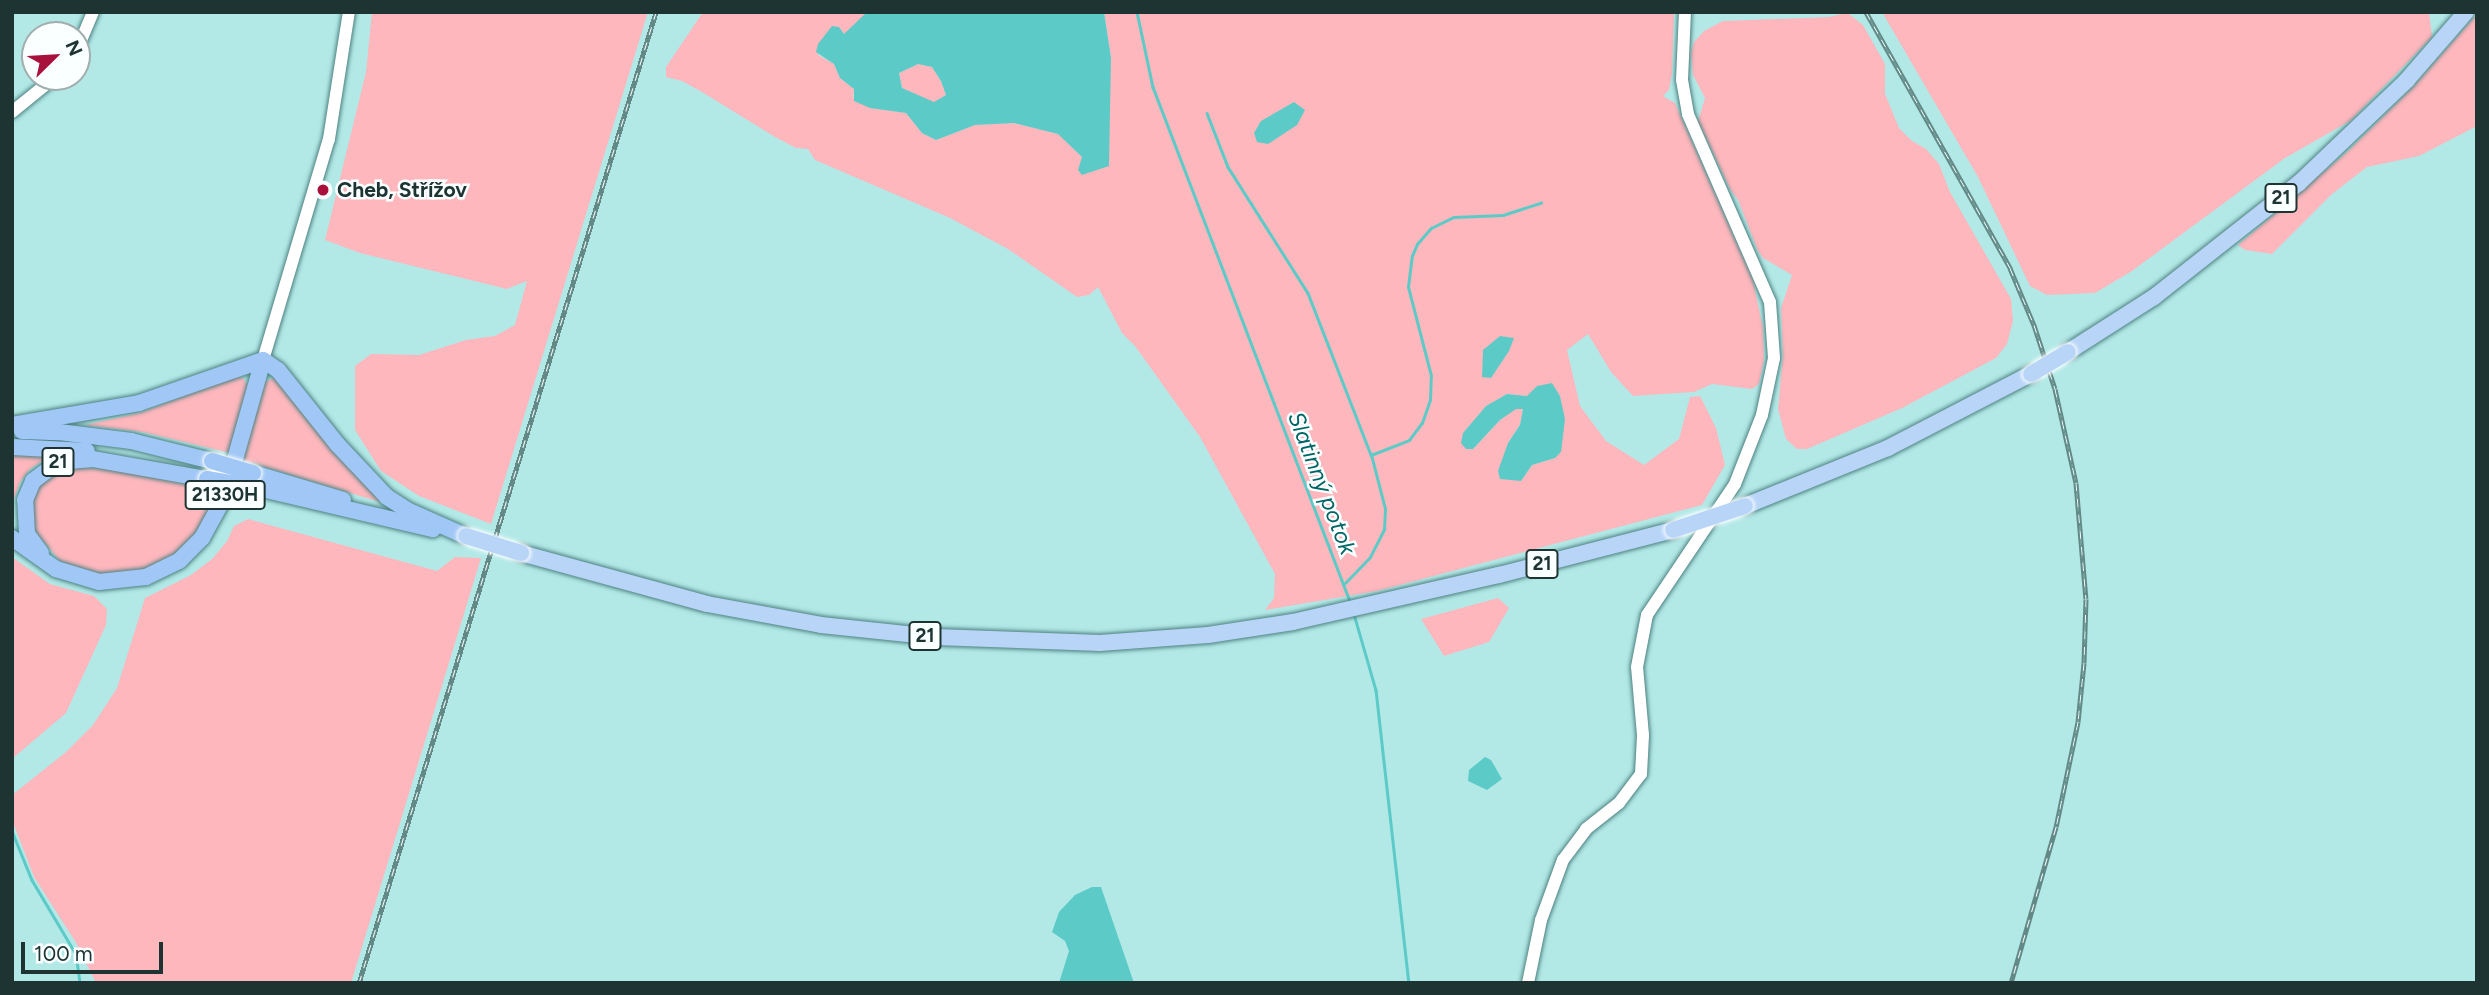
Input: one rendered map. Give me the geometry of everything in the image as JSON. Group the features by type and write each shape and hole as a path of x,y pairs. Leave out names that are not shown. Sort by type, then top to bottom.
{"highway":[{"path":"12,425 139,403 263,360"},
{"name":"21","path":"263,360 278,370 337,444 387,497 407,510 464,536"},
{"name":"21330H","path":"75,576 99,582 124,582 146,577 168,568 192,549 207,531 224,498 263,360"},
{"name":"21","path":"12,431 91,435 131,441 209,472"},
{"name":"21","path":"12,447 66,448 251,480 464,536"},
{"name":"21","path":"75,576 45,557 27,534 25,500 42,472 58,462 79,458 209,472"},
{"path":"12,538 56,569 75,576"}],"main road":[{"name":"21","path":"464,536 707,604 821,625 936,637 1065,643 1133,642 1250,630 1374,605 1673,530 1745,506 1888,449 2031,374 2154,297 2290,191 2407,80 2466,12"}],"street":[{"name":"21330H","path":"263,360 329,139 349,12"},
{"path":"1528,983 1541,920 1563,860 1586,829 1619,803 1641,774 1643,735 1637,667 1647,615 1735,484 1762,415 1774,358 1770,302 1688,114 1682,80 1685,12"},
{"path":"12,112 38,91"}],"shaded area":[{"path":"372,12 648,12 491,524 419,496 381,471 355,430 355,366 371,354 419,355 466,340 495,336 515,325 527,281 507,289 360,253 325,240 366,72"},
{"path":"703,12 867,12 849,32 844,34 839,27 818,55 834,64 840,78 854,89 853,97 870,108 906,113 922,133 936,140 975,125 1014,123 1059,134 1082,157 1082,175 1111,58 1104,12 1674,12 1672,74 1669,90 1663,96 1675,103 1753,280 1763,328 1764,360 1759,384 1752,389 1712,384 1694,392 1633,396 1611,372 1588,334 1567,350 1580,406 1606,441 1644,465 1679,439 1690,397 1700,396 1716,428 1725,465 1702,505 1377,591 1265,610 1274,598 1275,574 1200,437 1135,346 1122,333 1098,287 1089,295 1077,297 1008,249 950,218 815,160 808,149 796,148 682,81 666,77 666,67","holes":["1507,394 1527,396 1555,458 1532,465 1521,481 1508,443 1520,425 1523,409 1516,408 1500,420 1473,449 1463,433 1487,406"]},
{"path":"1882,12 2429,12 2432,37 2350,121 2285,158 2132,271 2095,293 2047,295 2030,286 1978,177"},
{"path":"1849,14 1863,25 1885,64 1885,94 1899,128 1912,141 1926,149 1939,164 1950,192 2011,299 2013,321 2007,344 1996,358 1902,408 1807,449 1797,449 1786,439 1778,409 1783,355 1781,308 1792,275 1763,258 1758,251 1738,200 1730,189 1698,121 1705,98 1693,75 1691,53 1694,42 1704,31 1723,21 1829,17"},
{"path":"2477,14 2477,126 2419,156 2367,167 2332,194 2272,254 2245,250 2238,245 2346,153 2414,86"},
{"path":"918,64 932,67 941,81 946,95 934,103 902,88 899,73"},
{"path":"235,377 243,378 248,386 230,453 143,432 85,425 140,413"},
{"path":"274,378 383,503 242,460 264,382"},
{"path":"12,455 51,455 30,469 20,482 12,505"},
{"path":"69,466 122,471 203,488 217,495 196,533 174,554 144,570 100,574 60,561 35,531 31,515 33,499 40,485 47,477"},
{"path":"248,519 437,571 455,557 481,558 351,983 96,983 75,941 34,877 12,820 12,795 66,752 93,725 117,688 145,598 191,575 212,559 227,541 234,526"},
{"path":"12,557 50,584 94,596 107,609 106,625 66,713 12,759"},
{"path":"1498,598 1509,608 1489,642 1444,656 1421,619"}],"water":[{"path":"867,12 1104,12 1111,58 1109,166 1082,175 1078,170 1082,157 1058,134 1014,123 975,125 936,140 922,133 906,113 870,108 854,101 854,89 840,78 834,64 816,52 818,44 832,26 839,27 844,34","holes":["918,64 932,67 946,95 934,102 902,88 899,73"]},
{"path":"1294,102 1305,110 1297,125 1268,144 1257,142 1254,133 1261,121"},
{"path":"1500,336 1514,338 1509,351 1491,378 1482,377 1483,350"},
{"path":"1552,383 1560,396 1565,419 1561,452 1555,458 1532,465 1521,481 1500,479 1498,471 1508,443 1520,425 1523,409 1516,409 1500,420 1473,449 1466,449 1461,443 1463,433 1486,406 1507,394 1527,396 1537,386"},
{"path":"1485,757 1491,760 1502,779 1487,790 1468,781 1469,770"},
{"path":"1092,887 1101,887 1134,983 1059,983 1069,951 1065,941 1052,932 1059,912 1075,895"}],"waterway":[{"name":"Slatinný potok","path":"1137,12 1153,87 1351,604"},
{"path":"1207,113 1228,167 1308,293 1371,455"},
{"path":"1345,583 1370,557 1384,529 1385,509 1371,455 1409,440 1422,423 1430,400 1431,376 1408,287 1412,256 1417,244 1431,228 1454,217 1503,215 1541,203"},
{"name":"Slatinný potok","path":"1354,614 1376,690 1409,983"},
{"path":"12,831 32,880 76,954 80,983"}],"railway":[{"path":"359,983 656,12"},
{"path":"1866,12 2010,268 2034,325 2055,389 2076,483 2086,599 2084,663 2078,722 2056,827 2011,983"}],"place":[{"name":"Cheb, Střížov","path":"323,190"}]}
